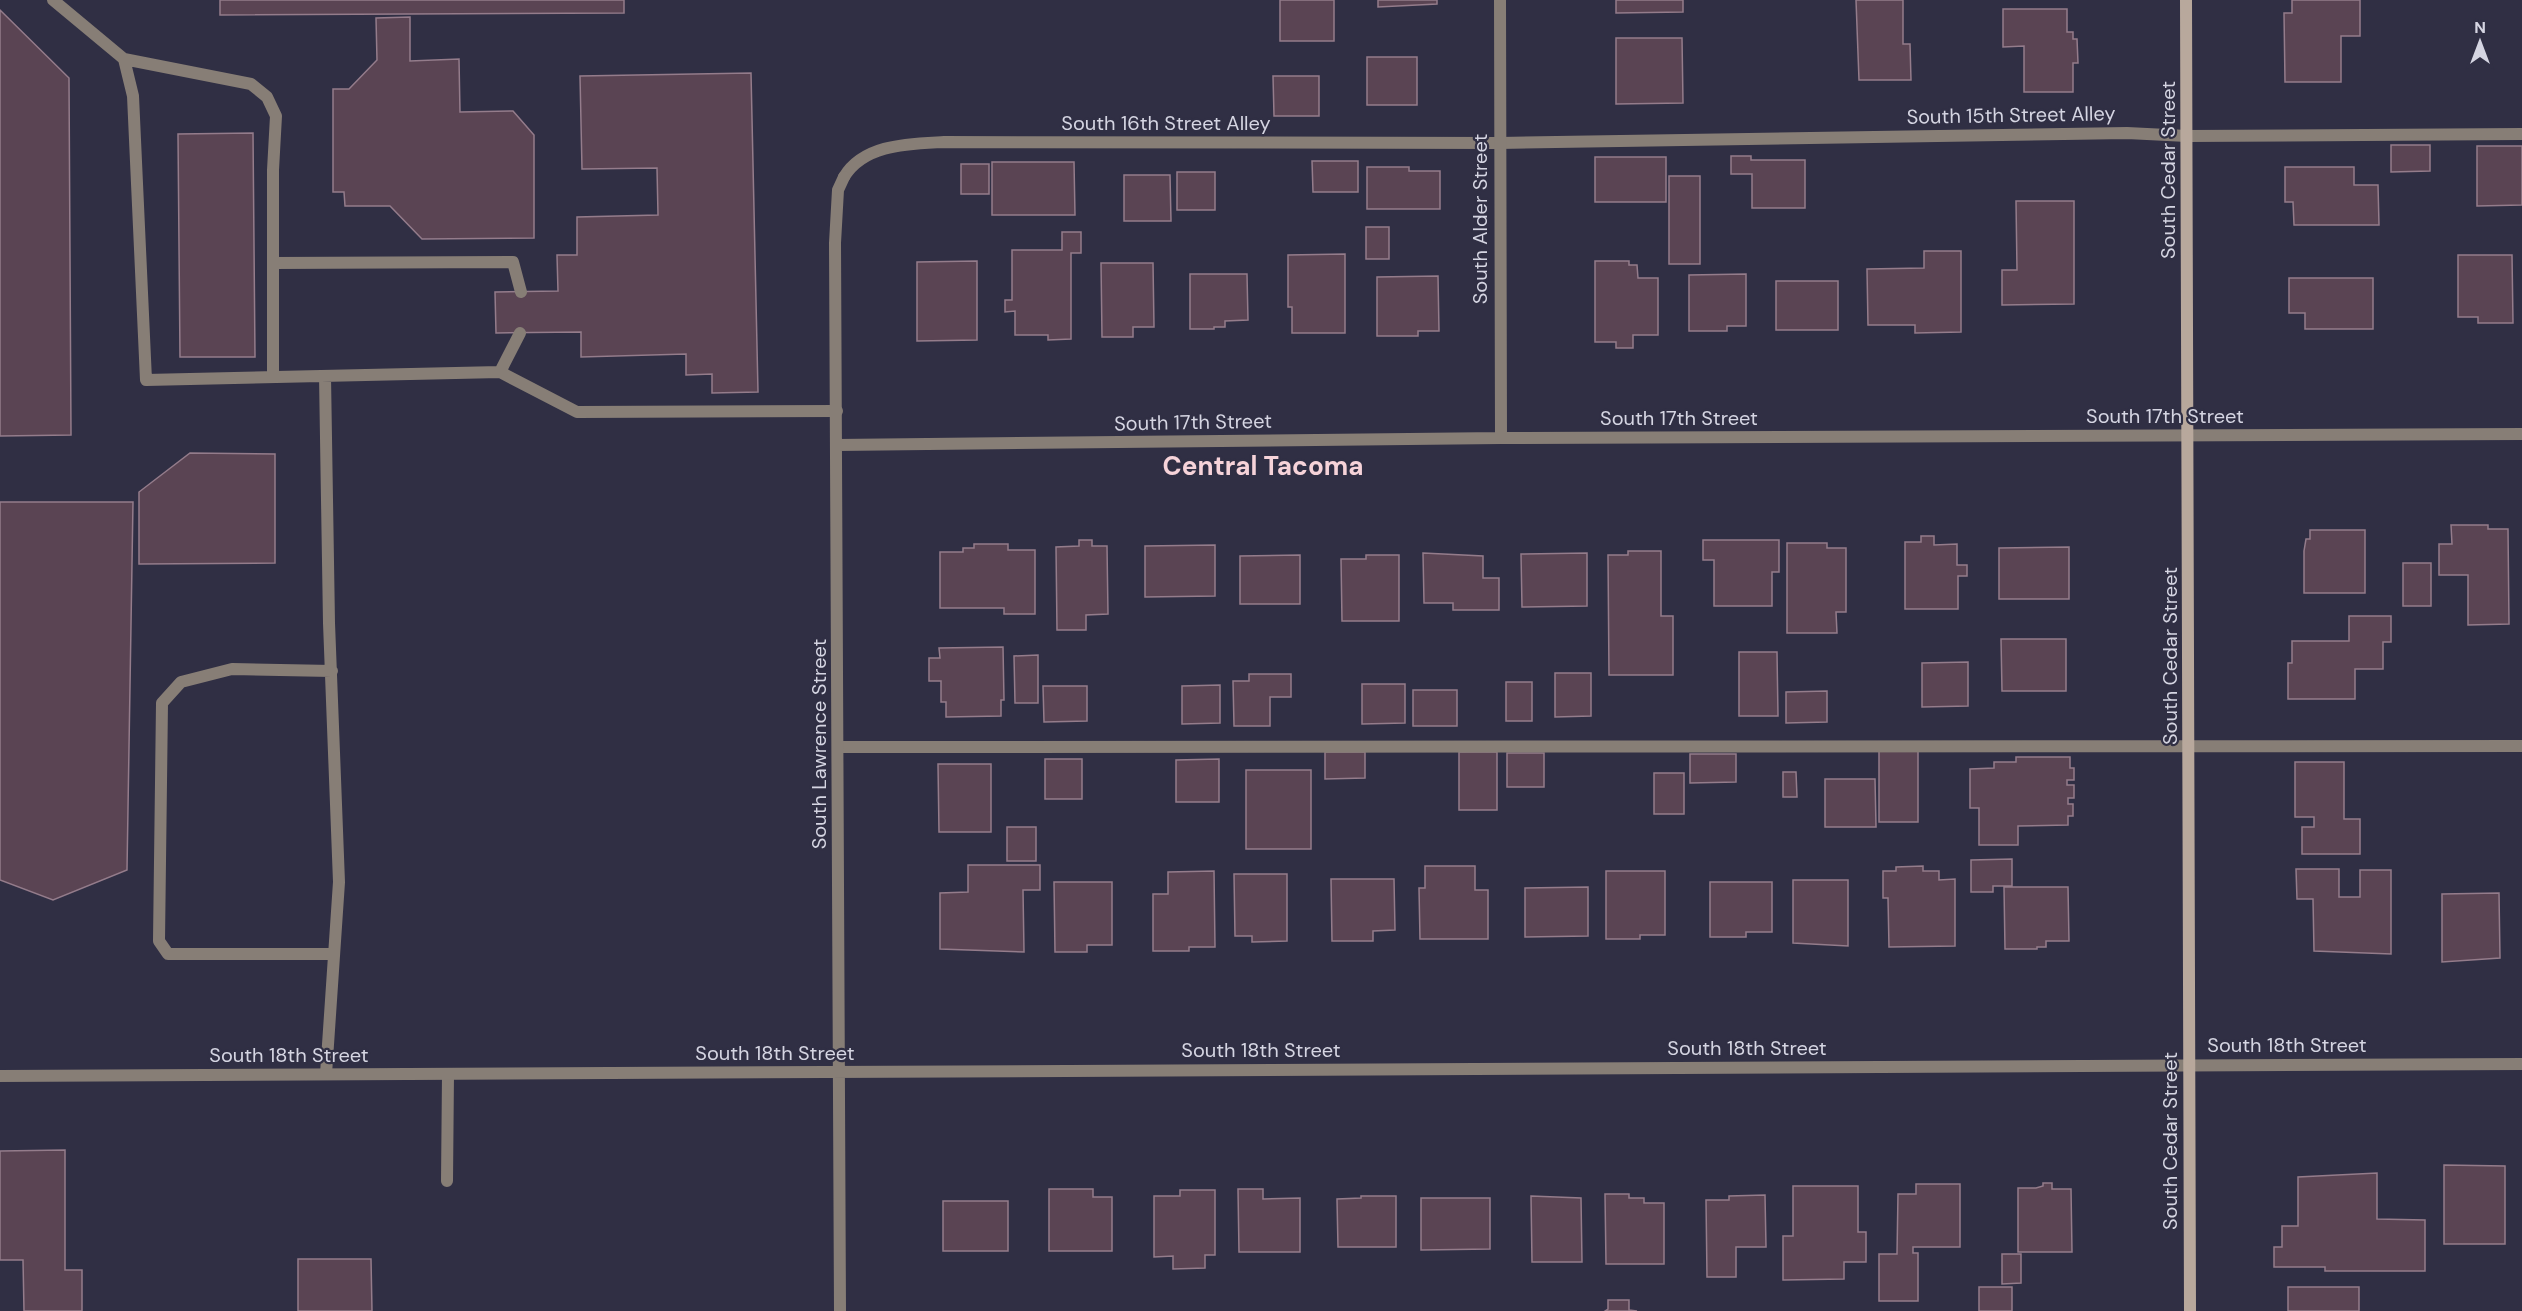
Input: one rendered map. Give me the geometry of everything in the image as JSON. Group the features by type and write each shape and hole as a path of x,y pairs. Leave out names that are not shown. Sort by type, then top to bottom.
{"main road":[{"name":"South Cedar Street","path":"2186,0 2190,1311"}],"street":[{"path":"53,0 124,59 251,84 267,97 276,116 273,377"},
{"name":"South Alder Street","path":"1500,0 1501,438"},
{"path":"124,59 134,96 146,380 500,372 578,412 837,411"},
{"name":"South 15th Street Alley","path":"1500,143 2127,133 2187,136 2522,134"},
{"name":"South 16th Street Alley","path":"844,177 857,159 882,150 914,143 1500,143"},
{"name":"South Lawrence Street","path":"840,1311 835,243 838,190 844,177"},
{"path":"273,263 513,262 521,292"},
{"path":"500,372 520,333"},
{"path":"325,375 339,882 326,1074"},
{"name":"South 17th Street","path":"837,445 1501,438 2522,434"},
{"path":"332,671 232,669 182,682 162,703 159,941 168,954 334,954"},
{"path":"838,747 2522,746"},
{"name":"South 18th Street","path":"0,1076 2522,1064"},
{"path":"447,1181 448,1074"}],"building":[{"path":"220,0 624,0 624,13 220,15"},
{"path":"1280,0 1334,0 1334,41 1280,41"},
{"path":"1378,0 1437,0 1437,4 1378,7"},
{"path":"1616,0 1683,0 1683,12 1616,13"},
{"path":"1856,0 1903,0 1903,44 1910,44 1911,80 1859,80"},
{"path":"2292,0 2360,0 2360,36 2341,36 2341,82 2285,82 2284,13 2292,13"},
{"path":"2003,9 2067,9 2067,32 2073,32 2073,39 2077,39 2078,63 2073,63 2073,92 2024,92 2024,46 2003,47"},
{"path":"0,10 69,78 71,435 0,436"},
{"path":"410,17 410,61 459,59 460,112 513,111 534,135 534,238 422,239 390,206 345,206 344,192 333,192 333,89 349,89 377,60 376,18"},
{"path":"1616,38 1682,38 1683,103 1616,104"},
{"path":"1367,57 1417,57 1417,105 1367,105"},
{"path":"751,73 758,392 712,393 712,374 686,375 686,354 581,357 581,332 496,333 495,292 558,291 557,255 577,255 577,217 658,215 657,168 582,169 580,76"},
{"path":"1273,76 1319,76 1319,116 1274,116"},
{"path":"253,133 255,357 180,357 178,134"},
{"path":"2391,145 2430,145 2430,171 2391,172"},
{"path":"2477,146 2522,146 2522,205 2477,206"},
{"path":"1731,156 1751,156 1751,160 1805,160 1805,208 1752,208 1752,174 1731,174"},
{"path":"1595,157 1666,157 1666,202 1595,202"},
{"path":"1312,161 1358,161 1358,192 1313,192"},
{"path":"992,162 1074,162 1075,215 992,215"},
{"path":"961,164 989,164 989,194 961,194"},
{"path":"1367,167 1409,167 1409,171 1440,171 1440,209 1367,209"},
{"path":"2285,167 2354,167 2354,185 2378,185 2379,225 2294,225 2293,202 2285,202"},
{"path":"1177,172 1215,172 1215,210 1177,210"},
{"path":"1124,175 1170,175 1171,221 1124,221"},
{"path":"1669,176 1700,176 1700,264 1669,264"},
{"path":"2016,201 2074,201 2074,304 2002,305 2002,270 2017,270"},
{"path":"1366,227 1389,227 1389,259 1366,259"},
{"path":"1062,232 1081,232 1081,253 1071,253 1071,339 1048,340 1048,335 1015,335 1015,311 1005,312 1005,300 1012,300 1012,250 1062,250"},
{"path":"1924,251 1961,251 1961,332 1915,333 1915,325 1868,325 1867,269 1924,268"},
{"path":"1345,254 1345,333 1292,333 1292,307 1288,307 1288,255"},
{"path":"2458,255 2512,255 2513,323 2478,323 2478,317 2458,317"},
{"path":"977,261 977,340 917,341 917,262"},
{"path":"1595,261 1629,261 1629,265 1637,265 1638,278 1658,278 1658,335 1633,335 1633,348 1616,348 1616,342 1595,342"},
{"path":"1101,263 1153,263 1154,327 1133,327 1133,337 1102,337"},
{"path":"1190,274 1247,274 1248,320 1225,321 1225,327 1214,327 1214,329 1190,329"},
{"path":"1746,274 1746,326 1727,326 1727,331 1689,331 1689,275"},
{"path":"1438,276 1439,331 1418,331 1418,336 1377,336 1377,277"},
{"path":"2289,278 2373,278 2373,329 2305,329 2305,313 2289,313"},
{"path":"1776,281 1838,281 1838,330 1776,330"},
{"path":"190,453 275,454 275,563 139,564 139,492"},
{"path":"0,502 133,502 127,870 53,900 0,880"},
{"path":"2451,525 2488,525 2488,529 2508,529 2509,624 2468,625 2468,575 2439,575 2439,544 2452,544"},
{"path":"2310,530 2365,530 2365,593 2304,593 2304,551 2306,539 2310,539"},
{"path":"1921,536 1934,536 1934,545 1957,544 1957,565 1967,565 1967,576 1958,576 1958,609 1905,609 1905,542 1921,542"},
{"path":"1079,540 1092,540 1092,546 1107,546 1108,614 1086,615 1086,630 1057,630 1056,547 1079,546"},
{"path":"1703,540 1779,540 1779,572 1772,572 1772,606 1714,606 1714,560 1703,560"},
{"path":"1787,543 1827,543 1827,548 1846,548 1846,612 1836,612 1837,633 1787,633"},
{"path":"974,544 1008,544 1008,550 1035,550 1035,614 1004,614 1004,608 940,608 940,552 963,552 963,548 974,548"},
{"path":"1215,545 1215,596 1145,597 1145,546"},
{"path":"2069,547 2069,599 1999,599 1999,548"},
{"path":"1628,551 1661,551 1661,616 1673,616 1673,675 1609,675 1608,555 1628,555"},
{"path":"1423,553 1483,556 1483,578 1499,578 1499,610 1453,610 1453,603 1424,603"},
{"path":"1587,553 1587,606 1522,607 1521,554"},
{"path":"1300,555 1300,604 1240,604 1240,556"},
{"path":"1366,555 1399,555 1399,621 1342,621 1341,559 1366,559"},
{"path":"2403,563 2431,563 2431,606 2403,606"},
{"path":"2349,616 2391,616 2391,642 2383,642 2383,669 2355,669 2355,699 2288,699 2288,663 2292,663 2292,641 2349,641"},
{"path":"2001,639 2066,639 2066,691 2002,691"},
{"path":"1003,647 1004,700 1001,700 1001,716 946,717 946,702 941,702 941,681 929,681 929,658 940,658 939,648"},
{"path":"1739,652 1777,652 1778,716 1739,716"},
{"path":"1038,655 1038,703 1015,703 1014,656"},
{"path":"1968,662 1968,706 1922,707 1922,663"},
{"path":"1555,673 1591,673 1591,716 1555,717"},
{"path":"1249,674 1291,674 1291,697 1270,697 1270,726 1234,726 1233,681 1249,681"},
{"path":"1506,682 1532,682 1532,721 1506,721"},
{"path":"1362,684 1405,684 1405,723 1362,724"},
{"path":"1220,685 1220,723 1182,724 1182,686"},
{"path":"1043,686 1087,686 1087,721 1044,722"},
{"path":"1413,690 1457,690 1457,726 1413,726"},
{"path":"1827,691 1827,722 1786,723 1786,692"},
{"path":"1879,751 1918,751 1918,822 1879,822"},
{"path":"1325,752 1365,752 1365,778 1325,779"},
{"path":"1459,752 1497,752 1497,810 1459,810"},
{"path":"1507,753 1544,753 1544,787 1507,787"},
{"path":"1690,754 1736,754 1736,782 1690,783"},
{"path":"2016,757 2070,757 2070,768 2074,768 2074,780 2067,780 2067,785 2074,785 2074,798 2068,798 2068,804 2073,804 2073,816 2068,816 2068,825 2018,826 2018,845 1979,845 1979,808 1970,808 1970,769 1994,768 1994,762 2016,762"},
{"path":"1045,759 1082,759 1082,799 1045,799"},
{"path":"1219,759 1219,802 1176,802 1176,760"},
{"path":"2295,762 2344,762 2344,819 2360,819 2360,854 2302,854 2302,827 2314,827 2314,817 2295,817"},
{"path":"938,764 991,764 991,832 939,832"},
{"path":"1246,770 1311,770 1311,849 1246,849"},
{"path":"1783,772 1796,772 1797,797 1783,797"},
{"path":"1654,773 1684,773 1684,814 1654,814"},
{"path":"1825,779 1875,779 1876,827 1825,827"},
{"path":"1007,827 1036,827 1036,861 1007,861"},
{"path":"2012,859 2012,886 1993,886 1993,892 1971,892 1971,860"},
{"path":"968,865 1040,865 1040,890 1023,890 1024,952 940,949 940,893 968,892"},
{"path":"1425,866 1475,866 1475,890 1488,890 1488,939 1420,939 1419,888 1425,888"},
{"path":"1923,866 1923,871 1939,871 1939,880 1955,879 1955,946 1889,947 1888,898 1883,898 1883,871 1896,871 1896,867"},
{"path":"2296,869 2339,869 2339,897 2360,897 2360,870 2391,870 2391,954 2314,951 2313,899 2297,899"},
{"path":"1214,871 1215,947 1189,947 1189,951 1153,951 1153,894 1168,894 1168,872"},
{"path":"1606,871 1665,871 1665,935 1640,935 1640,939 1606,939"},
{"path":"1234,874 1287,874 1287,941 1252,942 1252,936 1235,936"},
{"path":"1331,879 1394,879 1395,930 1373,931 1373,941 1332,941"},
{"path":"1793,880 1848,880 1848,946 1793,943"},
{"path":"1054,882 1112,882 1112,945 1087,945 1087,952 1055,952"},
{"path":"1710,882 1772,882 1772,932 1746,932 1746,937 1710,937"},
{"path":"1588,887 1588,936 1525,937 1525,888"},
{"path":"2004,887 2068,887 2069,941 2046,941 2046,947 2037,947 2037,949 2005,949"},
{"path":"2499,893 2500,958 2442,962 2442,894"},
{"path":"65,1150 65,1270 82,1270 82,1311 24,1311 23,1260 0,1260 0,1151"},
{"path":"2444,1165 2505,1166 2505,1244 2444,1244"},
{"path":"2377,1173 2377,1219 2425,1220 2425,1271 2325,1271 2325,1267 2274,1267 2274,1247 2282,1247 2282,1226 2298,1226 2298,1177"},
{"path":"2043,1183 2052,1183 2052,1189 2071,1189 2072,1252 2018,1252 2018,1188 2036,1188 2043,1186"},
{"path":"1916,1184 1960,1184 1960,1247 1913,1247 1913,1253 1918,1253 1918,1301 1879,1301 1879,1254 1897,1254 1898,1194 1916,1194"},
{"path":"1793,1186 1858,1186 1858,1232 1866,1232 1866,1262 1844,1262 1844,1279 1783,1280 1783,1236 1793,1236"},
{"path":"1049,1189 1093,1189 1093,1197 1112,1197 1112,1251 1049,1251"},
{"path":"1238,1189 1263,1189 1263,1199 1300,1198 1300,1252 1239,1252"},
{"path":"1180,1190 1215,1190 1215,1255 1205,1255 1205,1268 1173,1269 1173,1256 1154,1257 1154,1196 1180,1196"},
{"path":"1605,1194 1629,1194 1629,1198 1644,1198 1644,1203 1664,1203 1664,1264 1606,1264"},
{"path":"1765,1195 1766,1247 1736,1247 1736,1277 1707,1277 1706,1200 1729,1200 1729,1196"},
{"path":"1361,1196 1396,1196 1396,1247 1338,1247 1337,1199 1361,1198"},
{"path":"1531,1196 1581,1198 1582,1262 1532,1262"},
{"path":"1421,1198 1490,1198 1490,1249 1421,1250"},
{"path":"943,1201 1008,1201 1008,1251 943,1251"},
{"path":"2002,1254 2021,1254 2021,1283 2002,1284"},
{"path":"298,1259 371,1259 372,1311 298,1311"},
{"path":"1979,1287 2012,1287 2012,1311 1979,1311"},
{"path":"2288,1287 2359,1287 2359,1311 2288,1311"},
{"path":"1608,1300 1629,1300 1629,1310 1637,1311 1605,1311 1608,1309"}],"district":[{"name":"Central Tacoma","path":"1263,466"}]}
